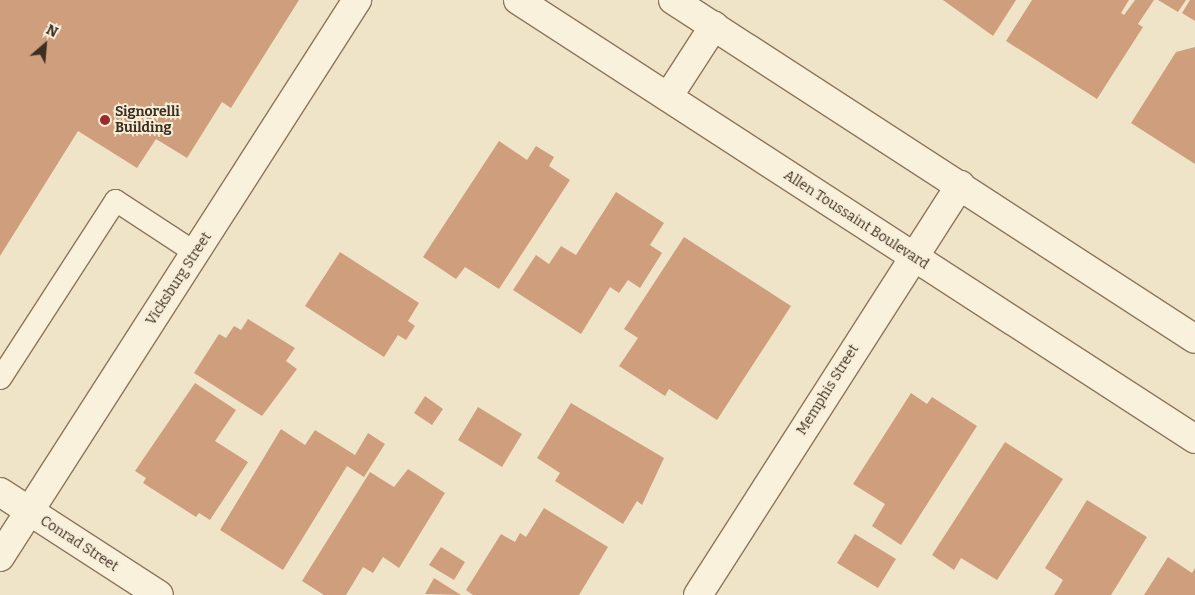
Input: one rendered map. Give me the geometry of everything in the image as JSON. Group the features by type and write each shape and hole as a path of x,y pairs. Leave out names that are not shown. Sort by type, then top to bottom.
{"main road":[{"name":"Vicksburg Street","path":"0,557 357,0"},
{"name":"Allen Toussaint Boulevard","path":"518,0 1195,439"},
{"path":"673,0 1195,339"},
{"path":"668,98 714,26"},
{"name":"Memphis Street","path":"698,595 960,185"},
{"name":"Conrad Street","path":"0,492 159,595"}],"lane":[{"path":"0,378 115,200 196,253"}],"building":[{"name":"Signorelli Building","path":"0,0 299,0 231,108 222,102 187,158 156,139 137,168 78,131 0,256"},
{"path":"943,0 1016,0 993,36"},
{"path":"1032,0 1129,0 1121,13 1124,15 1135,0 1154,0 1138,24 1143,27 1097,99 1006,41"},
{"path":"1158,0 1186,0 1178,12"},
{"path":"1190,0 1195,0 1195,21 1182,13"},
{"path":"1195,47 1195,164 1131,123 1176,52"},
{"path":"499,141 527,160 536,146 554,157 549,166 570,180 499,289 465,267 456,279 423,257"},
{"path":"616,192 664,223 650,245 662,253 640,288 628,280 619,293 610,287 581,334 513,290 536,255 549,264 561,246 576,255"},
{"path":"684,237 791,306 717,420 669,389 665,396 619,366 638,338 624,329"},
{"path":"340,252 419,303 408,321 415,326 406,340 398,335 384,357 305,306"},
{"path":"248,319 295,348 286,361 297,369 262,416 194,373 219,334 226,338 234,326 241,330"},
{"path":"195,383 236,410 215,441 248,462 210,520 199,513 196,517 143,483 146,478 135,471"},
{"path":"911,393 927,404 932,397 977,426 901,545 872,526 885,504 853,484"},
{"path":"425,396 443,409 432,425 414,413"},
{"path":"571,403 664,458 642,505 637,501 623,524 555,481 560,473 537,458"},
{"path":"478,407 522,434 502,467 458,440"},
{"path":"281,429 305,445 315,430 355,455 368,433 385,444 364,477 347,466 283,570 220,530"},
{"path":"1005,442 1063,479 997,580 961,558 954,570 932,555"},
{"path":"408,469 445,493 399,568 383,557 373,573 363,567 346,595 324,595 302,581 370,472 394,487"},
{"path":"1087,500 1147,537 1111,595 1054,595 1063,580 1045,568"},
{"path":"544,508 608,547 579,595 473,595 466,590 501,534 515,542 520,533 526,537"},
{"path":"855,534 896,559 878,588 837,563"},
{"path":"441,547 465,562 454,580 429,565"},
{"path":"1168,557 1192,573 1195,568 1195,595 1144,595"},
{"path":"434,578 461,595 425,594"}],"place":[{"name":"Signorelli Building","path":"105,120"}]}
